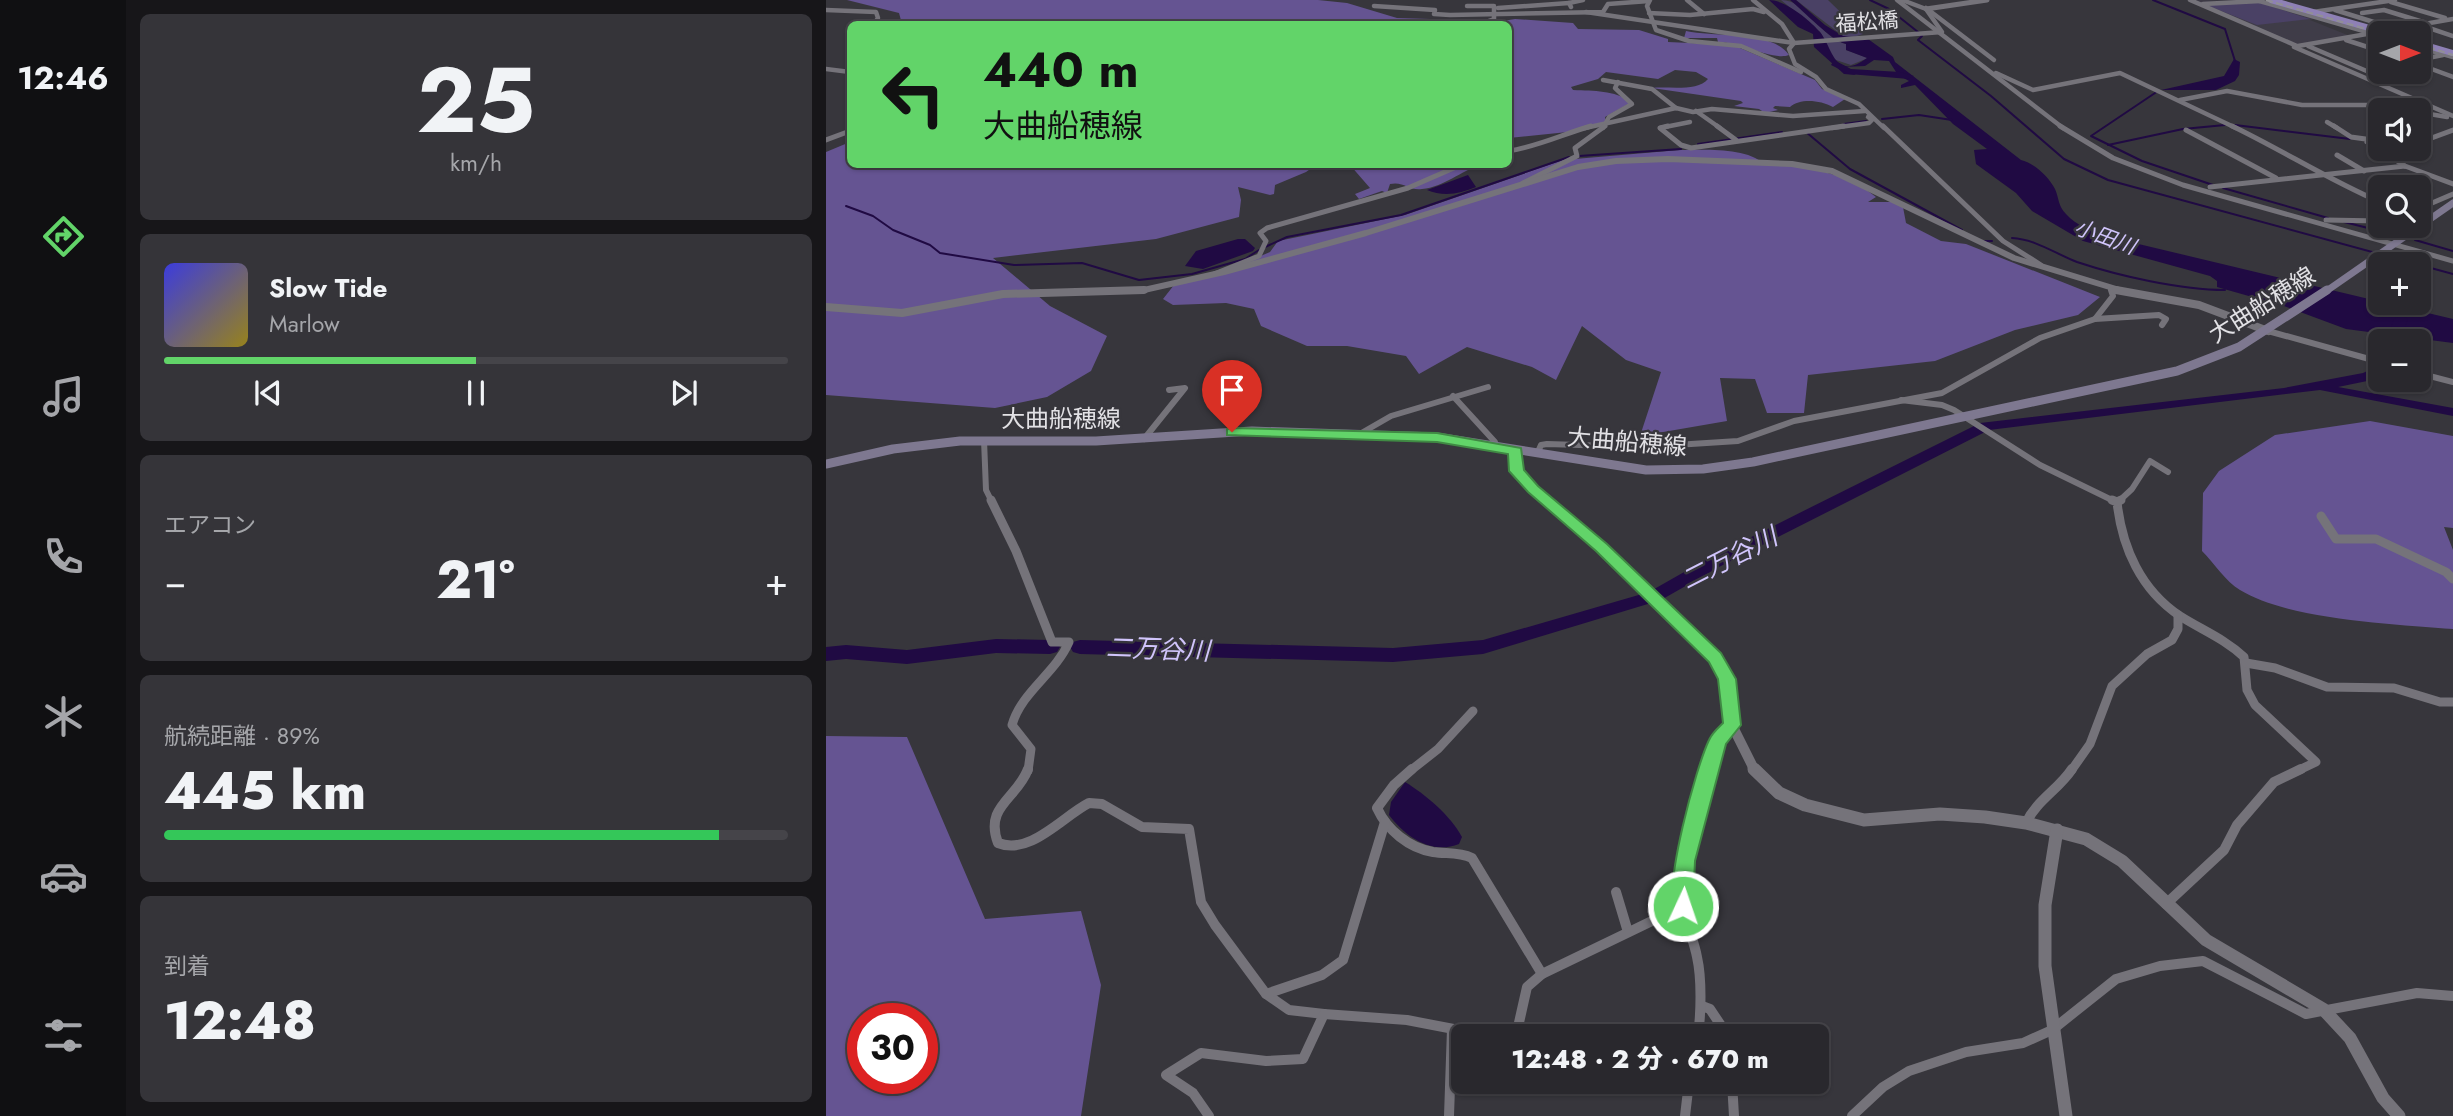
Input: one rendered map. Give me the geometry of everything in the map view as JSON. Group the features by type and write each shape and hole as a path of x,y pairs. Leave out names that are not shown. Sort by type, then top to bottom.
{"highway":[{"path":"2271,0 2368,29"},
{"path":"2431,49 2453,55"}],"main road":[{"name":"大曲船穂線","path":"826,464 893,449 984,440 1144,439 1252,432 1437,437 1646,470 1703,469 1753,462 2191,369 2228,355 2270,329 2453,203"}],"street":[{"path":"1561,7 1583,0"},
{"path":"1586,12 1603,12 1608,4 1649,0 1649,13 1654,29 1689,41 1741,46 1818,80"},
{"path":"1686,0 1704,14"},
{"path":"1690,122 1660,128 1687,148 1872,122 1852,100 1826,89 1792,62 1789,49 1794,43 1774,17 1753,0"},
{"path":"1897,0 2065,130 2102,152 2183,185 2453,261"},
{"path":"1902,0 1927,9 1987,0"},
{"path":"1915,0 1994,60"},
{"path":"2190,0 2453,117"},
{"path":"2199,4 2258,0 2368,33"},
{"path":"2342,0 2357,5"},
{"path":"2312,12 2395,0"},
{"path":"2388,1 2451,19"},
{"path":"1374,6 1437,8 1434,14 1443,15 1496,10 1532,3 1570,4"},
{"path":"1554,4 1565,12"},
{"path":"1570,4 1574,11"},
{"path":"1467,6 1493,5 1496,10"},
{"path":"2362,13 2396,7"},
{"path":"1649,13 1704,14 1757,9 1774,17"},
{"path":"1927,9 1943,31 1938,33"},
{"path":"2333,9 2371,21"},
{"path":"826,10 876,12 876,21"},
{"path":"1488,21 1494,19 1492,15 1496,10"},
{"name":"福松橋","path":"1496,10 1586,12 1794,43 1938,33"},
{"path":"2384,10 2414,21"},
{"path":"2401,15 2414,13"},
{"path":"2431,23 2451,19"},
{"path":"2431,28 2453,36"},
{"path":"2296,46 2368,35"},
{"path":"2344,39 2368,47"},
{"path":"2307,45 2368,72"},
{"path":"2431,50 2445,55"},
{"path":"2431,59 2453,55"},
{"path":"2431,68 2453,77"},
{"path":"826,69 847,72"},
{"path":"1989,72 2033,90 2120,72 2225,122 2325,177 2368,197"},
{"path":"1603,80 1653,90 1676,108"},
{"path":"1511,189 1577,156 1575,148 1605,127 1609,117 1617,110 1632,104 1615,88 1618,82"},
{"path":"2180,100 2227,91 2302,105 2368,105"},
{"path":"1512,150 1531,148 1553,137 1608,122 1676,108 1793,116 1862,111 2003,241 2045,267"},
{"path":"1696,111 1736,140"},
{"path":"2431,113 2453,117"},
{"path":"1811,115 1823,129"},
{"path":"2328,122 2351,137 2368,140"},
{"path":"2186,130 2276,178 2289,181 2405,166"},
{"path":"2431,140 2453,130"},
{"path":"826,140 847,132"},
{"path":"2362,139 2405,166 2453,184"},
{"path":"2102,152 2211,186 2342,222 2368,221"},
{"path":"2337,155 2364,171"},
{"path":"826,307 902,313 1003,294 1047,291 1117,293 1213,275 1354,237 1578,167 1628,160 1805,166 1843,175 1986,246 2045,267 2112,289 2199,305 2368,358"},
{"path":"1213,275 1259,256 1266,241 1260,233 1267,228 1394,192 1453,168"},
{"path":"2211,186 2276,178"},
{"path":"2431,203 2453,194"},
{"path":"2095,319 2113,296 2112,289"},
{"path":"1537,454 1541,446 1547,444 1644,447 1738,441 1794,421 1846,414 1949,391 2040,338 2095,319 2160,315 2166,319 2162,325"},
{"path":"2431,376 2453,382"},
{"path":"1358,435 1391,416 1488,387"},
{"path":"1144,439 1185,388 1169,390"},
{"path":"1454,396 1495,442 1494,447"},
{"path":"1901,400 1942,405 2040,465 2117,502"},
{"path":"984,440 986,491 1016,551 1052,642 1069,642 1059,666 1022,699 1013,715 1012,725 1031,749 1030,763 1026,776 997,814 993,829 998,840 1007,846 1024,845 1088,803 1104,803 1139,826 1189,829 1201,902 1266,994 1289,1010 1407,1020 1451,1028"},
{"path":"1516,451 1513,460 1517,471 1533,489 1601,548 1715,658 1724,671 1732,725 1746,758 1761,779 1779,793 1805,805 1864,820 1940,814 2025,823 2086,839 2122,861 2206,940 2323,1009 2350,1038 2383,1098 2399,1116"},
{"path":"2117,502 2131,494 2150,461 2168,472"},
{"path":"2117,502 2122,536 2130,561 2162,601 2178,615 2233,645 2246,663 2275,668 2327,687 2394,688 2440,702 2453,702"},
{"path":"2321,516 2336,539 2376,539 2446,572 2453,579"},
{"path":"2025,823 2032,810 2060,787 2090,744 2112,686 2147,654 2172,640 2178,629 2178,615"},
{"path":"2165,904 2224,850 2238,825 2274,782 2316,762 2311,753 2267,720 2259,709 2249,694 2243,672 2246,663"},
{"path":"1472,711 1459,722 1449,740 1404,773 1388,789 1377,807 1385,822 1412,845 1432,852 1464,853 1472,858 1542,974"},
{"path":"1700,1024 1702,1006 1698,992 1698,959 1683,906 1685,861 1718,741 1732,725"},
{"path":"1266,994 1322,975 1343,960 1385,822"},
{"path":"2057,830 2045,905 2045,966 2066,1116"},
{"path":"1616,892 1628,932"},
{"path":"1519,1024 1527,987 1542,974 1683,906"},
{"path":"1852,1116 1883,1087 1909,1071 1966,1052 2023,1043 2052,1030 2116,979 2160,966 2203,961 2306,1014 2417,993 2453,996"},
{"path":"1702,1006 1710,1009 1720,1024"},
{"path":"1209,1116 1193,1093 1166,1075 1201,1052 1266,1061 1303,1059 1324,1014"},
{"path":"1449,1116 1451,1057"},
{"path":"1685,1116 1688,1094"},
{"path":"1733,1094 1734,1116"}],"shaded area":[{"path":"847,0 1318,0 1347,3 1397,18 1431,19 901,21 899,13"},
{"path":"1781,0 1791,2 1807,12 1829,35 1846,44 1846,50 1868,58 1851,65 1833,59 1820,32"},
{"path":"1796,0 1828,0 1863,34 1851,38 1843,36"},
{"path":"2192,0 2258,1 2317,18 2310,20 2350,36 2298,45"},
{"path":"2258,2 2310,19 2257,25 2206,5"},
{"path":"1515,19 1573,23 1578,29 1639,30 1668,39 1668,42 1733,45 1815,80 1822,89 1845,99 1833,107 1805,101 1790,107 1775,106 1773,108 1778,110 1765,113 1759,109 1734,106 1743,103 1741,101 1652,88 1697,86 1708,79 1696,72 1675,70 1658,79 1606,72 1598,79 1571,87 1573,90 1611,93 1632,102 1605,117 1606,122 1587,130 1512,138 1512,21 1503,21"},
{"path":"1686,31 1769,41 1789,55 1765,54 1718,42 1717,38 1684,38"},
{"path":"847,143 847,168 1312,168 1275,185 1274,194 1238,187 1241,200 1239,217 1156,239 993,258 1050,306 1107,336 1091,371 1047,397 995,408 826,395 826,152"},
{"path":"1680,150 1736,152 1764,164 1794,166 1838,176 1876,197 1868,202 1894,202 1903,207 1906,223 1941,241 1966,244 2100,297 2078,315 2015,330 1935,361 1808,375 1804,413 1767,413 1755,379 1720,378 1727,421 1640,436 1661,372 1626,360 1582,326 1556,380 1532,367 1467,347 1419,374 1406,356 1347,346 1307,346 1261,326 1254,309 1226,303 1173,305 1163,299 1174,285 1228,270 1270,252 1278,241 1405,215 1563,160"},
{"path":"1353,168 1473,168 1430,188 1413,189 1390,184 1387,193 1382,191 1359,199 1355,194 1370,188"},
{"path":"2370,421 2453,436 2453,528 2444,527 2453,550 2453,629 2343,619 2286,608 2261,600 2235,587 2202,551 2203,493 2219,471 2275,435"},
{"path":"826,736 907,737 985,919 1081,911 1101,985 1081,1116 826,1116"}],"water":[{"name":"小田川","path":"1769,0 1790,7 1810,22 1820,32 1841,65 1856,64 1867,58 1846,50 1846,44 1825,31 1790,0 1796,0 1825,25 1843,36 1868,39 1893,57 1895,62 2021,160 2041,171 2055,189 2063,211 2084,227 2105,236 2368,299 2368,315 2431,314 2453,319 2453,343 2431,340 2431,329 2368,329 2368,332 2346,329 2284,306 2217,287 2217,281 2210,276 2083,241 2032,211 2016,193 1976,164 1974,150 1987,149 1953,124 1915,85 1901,88 1901,85 1909,81 1898,75 1889,61 1874,60 1865,66 1842,67 1856,75 1844,74 1814,47 1813,34 1798,27"},
{"path":"2234,59 2240,62 2239,75 2235,81 2216,90 2161,90 2224,76"},
{"path":"1468,175 1476,187 1452,194 1427,190"},
{"path":"1245,239 1255,248 1203,269 1185,266 1196,251"},
{"path":"1405,782 1429,799 1451,821 1462,837 1459,844 1439,847 1420,842 1411,837 1389,815 1391,802"}],"waterway":[{"path":"1870,0 1889,9 1918,32 1922,36 1918,40 1991,96 2064,159 2108,180 2453,274"},
{"path":"2153,0 2225,29 2235,61"},
{"path":"1834,63 1858,73 1909,76"},
{"path":"2109,145 2091,136 2158,91"},
{"path":"1882,119 1919,115 1952,120"},
{"path":"1844,124 1866,121"},
{"path":"2109,145 2183,129 2225,125"},
{"path":"2235,125 2350,139"},
{"path":"1698,144 1782,132"},
{"path":"1806,132 1850,169 1962,230"},
{"path":"2109,145 2142,161 2213,185"},
{"path":"1579,156 1681,149"},
{"path":"1265,247 1287,237 1401,215 1569,157"},
{"path":"2223,188 2328,218"},
{"path":"846,206 873,216 893,230 930,245 940,253 1014,265 1082,263 1139,280 1192,274 1245,259 1259,250"},
{"path":"2344,222 2368,228"},
{"path":"2012,238 2037,244 2077,262 2131,277 2189,288 2225,290"},
{"path":"2415,240 2453,251"},
{"path":"1984,241 1992,241"},
{"name":"二万谷川","path":"2397,329 2401,319"},
{"name":"二万谷川","path":"1080,647 1393,655 1483,647 1655,596 1713,563 1985,426 2284,392 2368,376"},
{"name":"二万谷川","path":"2327,389 2453,412"},
{"name":"二万谷川","path":"826,654 846,652 907,657 996,646 1050,647"}],"railway":[{"path":"2266,0 2368,30"},
{"path":"2431,48 2453,55"}],"route":[{"path":"1232,432 1437,437 1516,451 1513,460 1517,471 1533,489 1585,533 1715,658 1727,679 1732,725 1718,741 1685,861 1683,906"}]}
